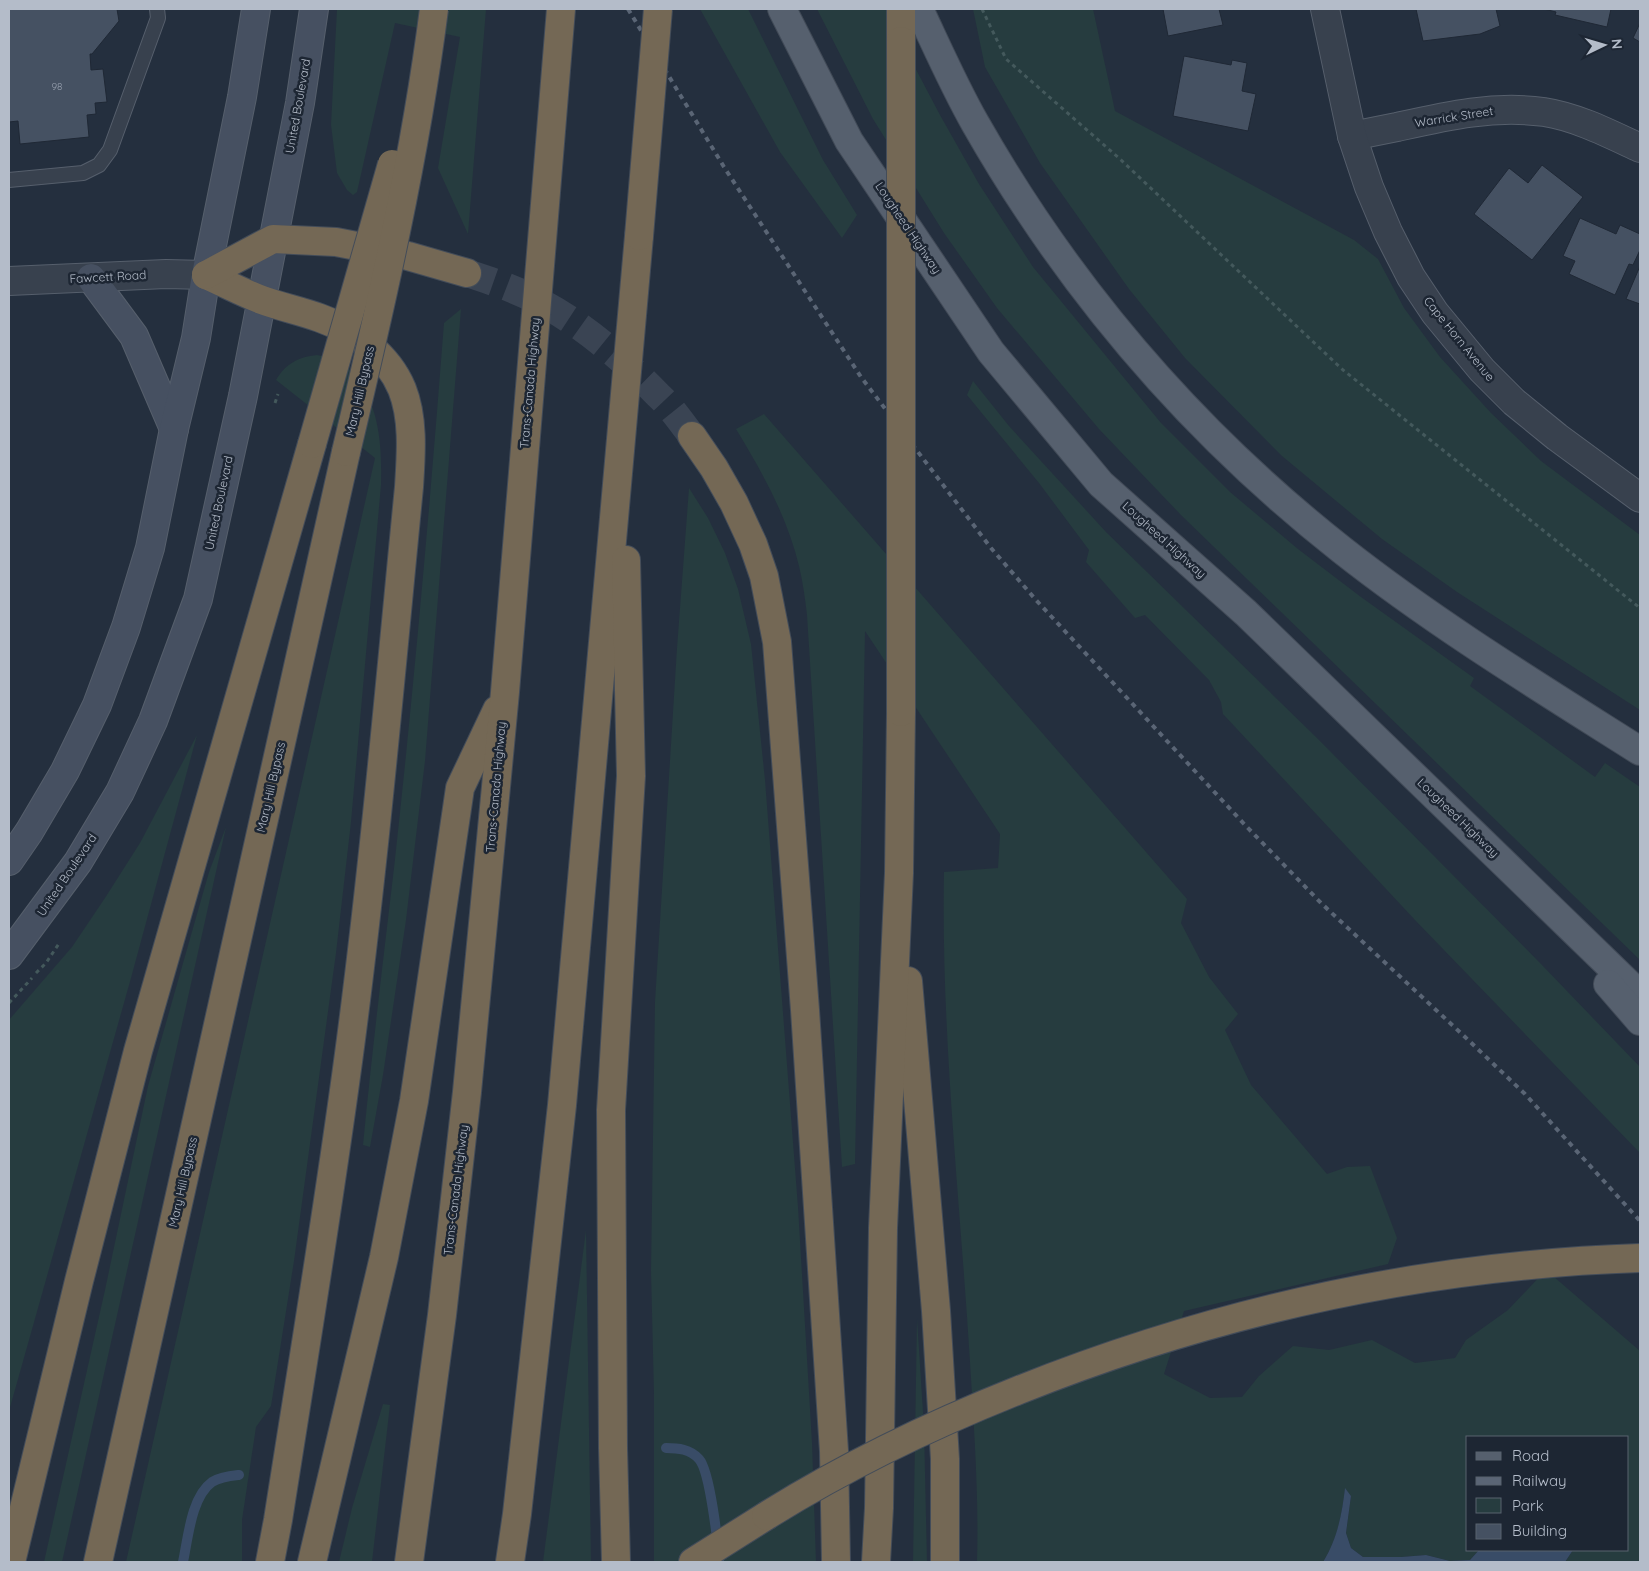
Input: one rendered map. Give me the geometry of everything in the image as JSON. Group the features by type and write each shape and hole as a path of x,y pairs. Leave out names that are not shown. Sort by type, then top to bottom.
{"highway":[{"path":"11,1562 77,1290 138,1051 393,159 428,9"},
{"name":"Mary Hill Bypass","path":"98,1562 410,159 434,9"},
{"name":"Trans-Canada Highway","path":"409,1562 442,1315 467,1092 505,692 561,9"},
{"path":"510,1562 517,1514 562,1105 623,429 658,9"},
{"path":"876,1562 879,1508 882,1228 898,873 901,712 901,9"},
{"path":"206,275 273,239 336,242 408,256 467,273"},
{"path":"206,275 261,300 321,318 353,335 379,355 389,365 402,389 409,417 411,452 410,487 382,770 351,1038 330,1184 270,1562"},
{"path":"616,1562 613,1439 611,1110 631,776 623,429"},
{"path":"692,436 714,468 734,503 753,544 764,576 777,642 805,1010 834,1451 836,1562"},
{"path":"312,1562 384,1257 414,1101 460,788 505,692"},
{"path":"898,873 936,1311 946,1460 945,1562"},
{"path":"693,1562 817,1485 872,1456 974,1409 1057,1375 1195,1329 1306,1301 1423,1279 1536,1264 1640,1258"},
{"path":"710,1562 766,1516"}],"main road":[{"path":"9,861 29,832 65,771 98,705 126,627 150,548 174,429 196,338 206,275 242,97 256,9"},
{"name":"United Boulevard","path":"9,955 78,862 120,792 153,721 198,599 243,396 300,103 314,9"},
{"name":"Lougheed Highway","path":"782,9 849,141 992,352 1102,484 1246,614 1640,995"},
{"path":"919,9 973,121 1039,228 1115,330 1156,378 1201,425 1244,467 1293,510 1395,590 1445,625 1640,751"},
{"path":"91,278 134,336 174,429"},
{"path":"1512,870 1640,1021"}],"street":[{"name":"Cape Horn Avenue","path":"1325,9 1352,136 1369,187 1388,232 1411,277 1435,313 1482,370 1514,402 1556,437 1640,498"},
{"name":"Warrick Street","path":"1352,136 1440,117 1486,110 1514,110 1545,112 1569,119 1640,148"},
{"name":"Fawcett Road","path":"9,281 166,274 206,275"}],"lane":[{"path":"9,180 83,173 100,165 110,150 158,18 158,9"}],"path":[{"path":"982,9 1006,59 1120,159 1343,370 1640,608"}],"green space":[{"path":"337,9 486,9 468,234 438,168 460,37 395,23 357,192 353,195 347,190 337,173 331,125"},
{"path":"700,9 748,9 823,160 857,215 842,238 780,152"},
{"path":"817,9 888,9 901,41 940,115 979,184 1033,267 1161,423 1230,492 1298,549 1474,678 1470,686 1595,777 1605,763 1640,787 1640,960 1181,515 1099,429 997,308 944,233 873,119"},
{"path":"973,9 1093,9 1115,111 1354,240 1378,259 1404,308 1440,357 1491,413 1541,461 1640,535 1640,710 1457,592 1382,539 1282,456 1185,358 1129,289 1040,163 985,67"},
{"path":"461,309 425,761 406,920 383,1075 370,1147 363,1145 408,732 444,323"},
{"path":"317,355 341,361 363,386 378,427 381,485 351,822 336,953 294,1261 271,1406 256,1427 242,1520 242,1562 126,1562 375,458 276,380 289,365 304,357"},
{"path":"973,381 1009,426 1106,532 1318,739 1541,964 1640,1067 1640,1153 1415,920 1223,714 1221,702 1209,680 1145,615 1135,618 1086,562 1089,550 1039,483 967,395"},
{"path":"764,414 1187,899 1181,923 1209,977 1238,1014 1225,1030 1251,1085 1327,1174 1347,1167 1370,1166 1397,1238 1388,1264 1184,1311 1164,1374 1210,1398 1242,1397 1259,1376 1293,1346 1329,1350 1372,1340 1415,1363 1455,1358 1466,1340 1508,1310 1546,1270 1640,1351 1640,1562 1565,1562 1572,1551 1629,1551 1629,1436 1466,1436 1466,1551 1478,1551 1470,1560 1450,1561 1426,1555 1363,1557 1351,1548 1346,1533 1351,1496 1345,1489 1338,1527 1332,1545 1323,1562 977,1562 974,1437 945,994 944,872 998,868 1000,834 865,631 855,1164 842,1167 805,597 794,548 781,512 736,429"},
{"path":"689,488 708,518 725,553 738,589 751,644 765,780 798,1207 812,1443 816,1562 654,1562 654,1394 651,1271 655,1002"},
{"path":"197,735 131,978 9,1411 9,1020 72,947 105,898 140,843"},
{"path":"226,827 62,1562 44,1562 105,1290 148,1086 209,872"},
{"path":"586,1230 591,1562 543,1562"},
{"path":"917,1318 924,1428 927,1562 913,1562"},
{"path":"383,1404 390,1405 372,1562 339,1562 352,1508"}],"water":[{"path":"1345,1488 1351,1496 1346,1533 1351,1548 1363,1557 1426,1555 1450,1561 1470,1560 1478,1551 1572,1551 1565,1562 1323,1562 1332,1545"}],"building":[{"path":"9,9 117,9 119,21 92,54 90,54 91,70 103,69 107,102 95,103 96,114 87,115 89,137 20,144 18,121 9,122"},
{"path":"1163,9 1219,9 1223,25 1168,36"},
{"path":"1416,9 1496,9 1500,26 1480,34 1423,41"},
{"path":"1544,9 1611,9 1607,27 1555,15 1556,12"},
{"path":"1640,23 1640,42 1633,38"},
{"path":"1184,56 1231,65 1232,60 1247,63 1242,91 1256,94 1248,131 1173,116"},
{"path":"1542,165 1583,197 1532,260 1474,214 1509,168 1528,183"},
{"path":"1580,218 1616,234 1620,225 1640,234 1640,250 1633,265 1629,264 1615,295 1569,274 1575,261 1563,256"},
{"path":"1640,266 1640,304 1626,299"}],"waterway":[{"path":"666,1448 688,1451 699,1459 703,1466 713,1508 719,1562"},
{"path":"183,1562 189,1531 199,1498 212,1482 229,1476 239,1475"}],"tunnel":[{"path":"467,273 530,297 555,310 587,331 645,382 667,404 692,436"}],"railway":[{"path":"628,9 724,167 861,377 991,548 1036,600 1246,826 1322,904 1525,1094 1640,1221"}]}
